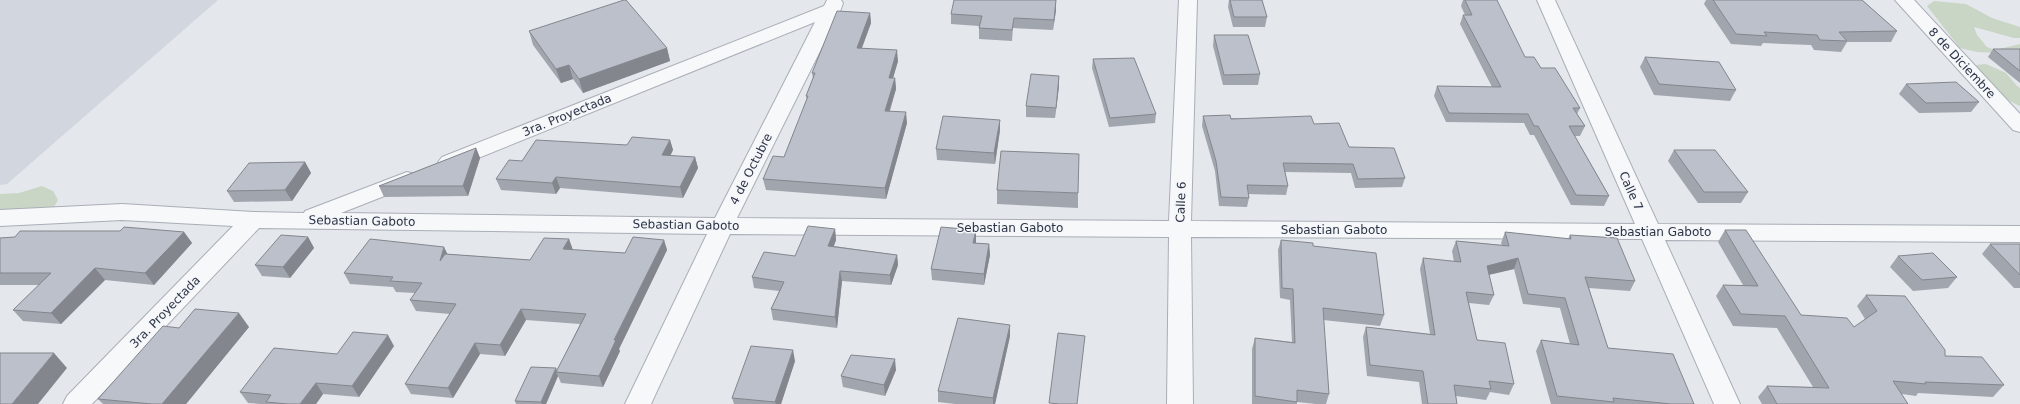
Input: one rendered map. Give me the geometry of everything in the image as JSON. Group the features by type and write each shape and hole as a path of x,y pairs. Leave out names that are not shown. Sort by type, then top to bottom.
{"street":[{"name":"Calle 6","path":"1180,404 1180,229 1188,0"},
{"name":"Calle 7","path":"1546,0 1727,404"},
{"name":"8 de Diciembre","path":"1904,0 2020,126"},
{"name":"3ra. Proyectada","path":"303,220 833,4"},
{"name":"4 de Octubre","path":"638,404 722,226 833,4"},
{"name":"Sebastian Gaboto","path":"0,218 122,212 253,220 722,226 2020,234"},
{"name":"3ra. Proyectada","path":"76,404 253,220"}],"shaded area":[{"path":"0,0 218,0 7,184 0,185"}],"green space":[{"path":"1934,1 1966,4 1992,18 2020,27 2020,38 2014,38 1974,27 1977,35 1987,47 1995,50 2020,44 2020,54 1977,52 1960,48 1927,6"},
{"path":"1986,64 2006,73 2020,88 2020,106 2001,97 1976,65"},
{"path":"42,186 53,191 58,200 51,212 0,216 0,194 19,193"}],"building":[{"path":"626,0 667,48 579,79 569,65 556,69 529,31"},
{"path":"954,0 1056,0 1054,20 1014,18 1012,30 979,28 982,16 951,14"},
{"path":"1230,0 1262,0 1267,17 1234,17"},
{"path":"1465,0 1497,0 1525,57 1534,57 1541,68 1555,68 1580,108 1573,108 1585,126 1569,126 1609,196 1576,195 1538,126 1534,126 1528,114 1449,113 1437,86 1501,87 1463,15 1472,15"},
{"path":"1713,0 1862,0 1897,31 1839,32 1847,41 1820,40 1817,35 1764,32 1767,36 1736,34"},
{"path":"837,11 870,13 857,48 897,50 889,78 895,78 885,111 906,112 885,188 763,179 773,156 784,157 808,96 806,96 815,73 812,73"},
{"path":"1214,35 1248,35 1260,74 1224,75"},
{"path":"1993,49 2020,49 2020,71"},
{"path":"1645,57 1719,62 1736,90 1659,84"},
{"path":"1134,58 1156,114 1110,118 1093,59"},
{"path":"1031,74 1059,76 1056,108 1026,106"},
{"path":"1956,82 1979,102 1926,103 1906,84"},
{"path":"1230,115 1231,119 1311,116 1314,124 1339,123 1349,147 1394,148 1405,178 1358,179 1353,164 1283,163 1288,186 1247,185 1249,198 1221,197 1216,161 1203,116"},
{"path":"943,116 1000,120 994,153 936,149"},
{"path":"632,137 670,140 662,155 695,157 680,187 556,177 552,183 496,179 509,160 522,161 536,140 627,145"},
{"path":"476,148 463,186 379,186"},
{"path":"1674,150 1715,150 1748,192 1704,192"},
{"path":"1001,151 1079,154 1078,193 997,190"},
{"path":"305,162 285,190 227,191 249,163"},
{"path":"808,226 835,229 828,246 897,255 890,275 840,271 835,317 771,309 784,282 752,277 764,252 795,256"},
{"path":"124,227 184,232 145,273 95,268 51,313 13,310 51,273 0,273 0,238 15,237 20,231 120,231"},
{"path":"941,227 976,230 973,243 989,244 984,274 931,269"},
{"path":"1725,230 1746,230 1801,315 1847,318 1854,327 1877,311 1866,295 1905,296 1945,350 1945,356 1982,357 2004,385 1925,382 1926,384 1893,381 1908,404 1777,404 1767,386 1829,388 1785,316 1741,314 1723,285 1758,286"},
{"path":"1505,232 1571,239 1570,235 1617,238 1635,281 1585,277 1608,348 1673,354 1694,404 1671,404 1613,398 1614,402 1557,396 1541,340 1579,345 1565,298 1528,294 1518,258 1487,266 1494,295 1466,292 1477,340 1505,343 1514,384 1489,381 1491,389 1454,385 1457,404 1428,404 1423,371 1370,365 1366,327 1435,335 1423,258 1461,262 1456,241 1509,246"},
{"path":"281,235 308,237 283,267 255,265"},
{"path":"633,237 664,240 614,340 616,340 599,376 556,372 586,314 521,309 500,345 475,343 448,388 405,384 456,304 410,300 422,283 390,281 393,277 344,273 370,239 444,247 440,261 445,254 530,260 544,238 569,239 563,249 625,253"},
{"path":"1281,240 1313,243 1313,246 1376,253 1384,315 1323,308 1329,394 1297,390 1297,402 1255,396 1255,338 1295,343 1293,289 1282,288"},
{"path":"1990,244 2020,244 2020,275"},
{"path":"1933,253 1957,277 1922,280 1898,256"},
{"path":"195,309 239,313 162,404 98,399 163,326 179,328"},
{"path":"958,318 1010,325 993,398 938,391"},
{"path":"353,332 388,335 352,386 316,383 300,404 266,402 271,395 240,392 274,348 337,354"},
{"path":"1058,333 1085,336 1077,404 1049,403"},
{"path":"751,346 793,350 775,402 732,398"},
{"path":"0,353 54,353 12,404 0,404"},
{"path":"851,355 895,359 884,385 841,376"},
{"path":"531,367 556,368 541,402 515,401"}]}
